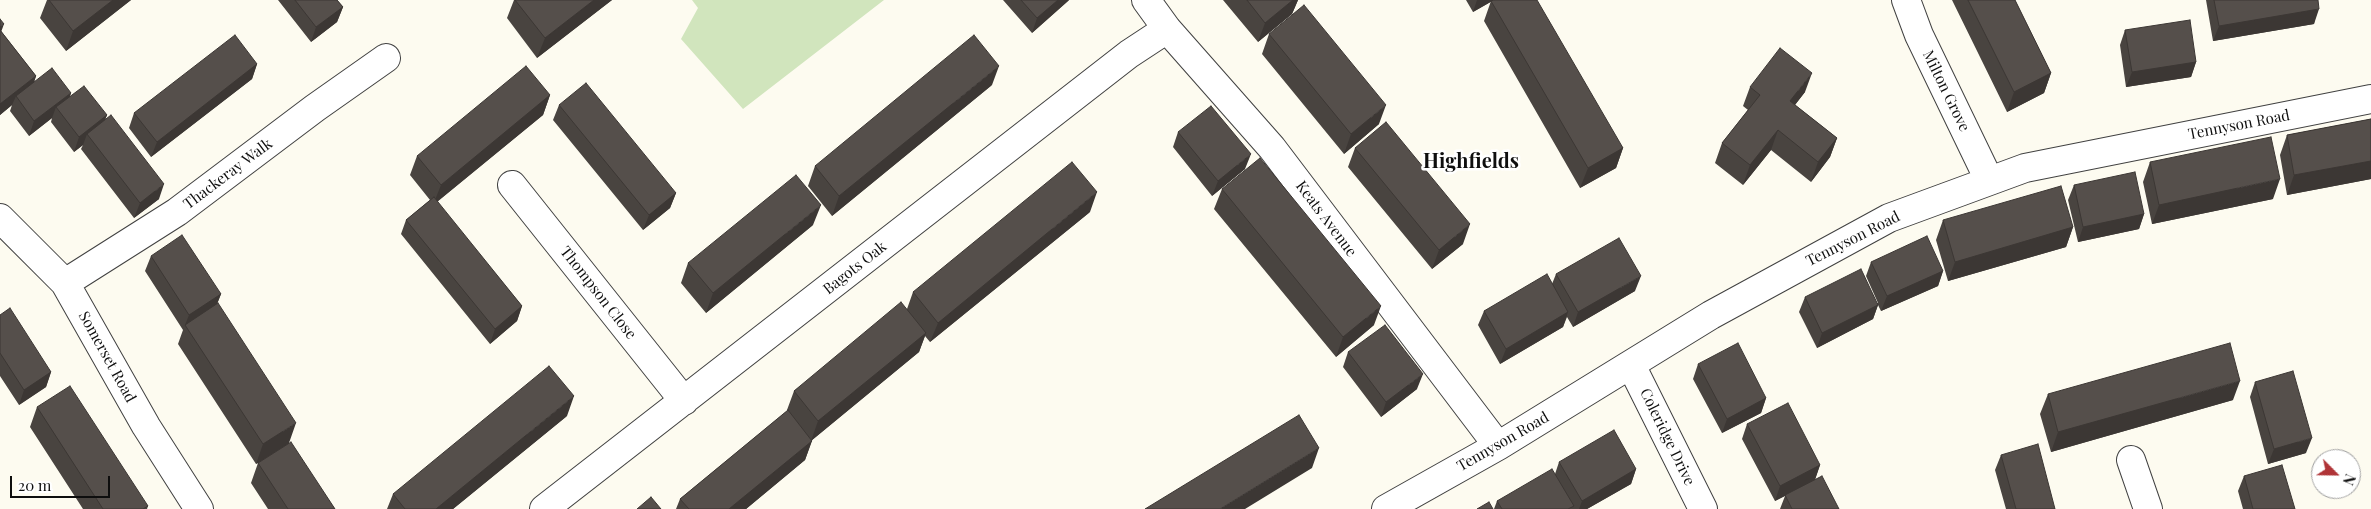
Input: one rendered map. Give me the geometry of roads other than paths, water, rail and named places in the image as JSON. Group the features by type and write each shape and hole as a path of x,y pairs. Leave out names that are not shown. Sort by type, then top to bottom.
{"street":[{"name":"Keats Avenue","path":"1146,0 1167,29 1272,148 1498,446"},
{"name":"Milton Grove","path":"1906,0 1919,35 1989,180"},
{"name":"Bagots Oak","path":"544,509 1129,54 1167,29"},
{"name":"Thackeray Walk","path":"65,283 177,212 386,58"},
{"name":"Tennyson Road","path":"1386,509 1498,446 1711,316 1889,218 1989,180 2055,161 2371,99"},
{"name":"Thompson Close","path":"512,185 684,402"},
{"name":"Somerset Road","path":"0,218 65,283 146,426 199,509"},
{"name":"Coleridge Drive","path":"1631,365 1703,509"},
{"path":"2131,460 2148,509"}],"district":[{"name":"Highfields","path":"1471,162"}]}
